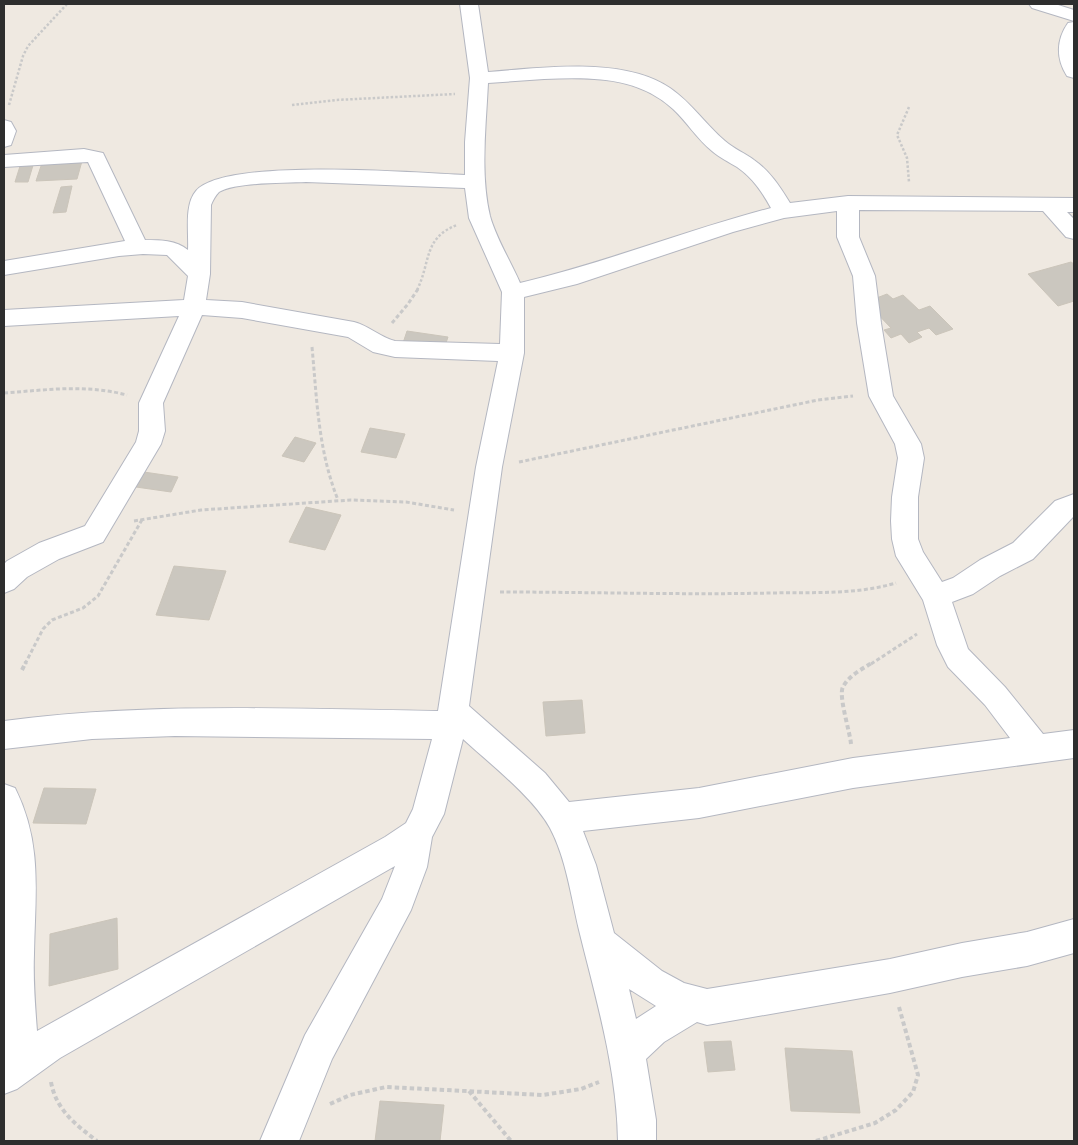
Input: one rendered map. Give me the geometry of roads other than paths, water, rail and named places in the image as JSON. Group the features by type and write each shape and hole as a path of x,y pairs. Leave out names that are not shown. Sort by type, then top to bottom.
{"street":[{"path":"283,1132 318,1048 394,910 411,867 416,834 428,814 452,718 483,515 488,468 512,353 514,292 480,218 475,182 478,85 469,4"},
{"path":"1038,4 1074,16"},
{"path":"1074,27 1069,37 1067,51 1074,72"},
{"path":"478,85 555,74 606,74 625,76 653,86 673,100 724,150 757,172 784,211"},
{"path":"4,126 6,131 4,141"},
{"path":"4,161 84,155 96,157 138,247"},
{"path":"4,581 16,569 49,551 94,534 148,444 152,431 151,403 194,307 198,274 200,205 204,195 214,186 259,177 306,176 475,182"},
{"path":"514,292 570,279 725,227 784,211 848,203 1074,204"},
{"path":"848,203 848,237 864,276 869,323 881,396 908,444 911,458 905,497 904,539 910,556 939,605 951,645 958,658 995,696 1036,748"},
{"path":"1048,205 1074,232"},
{"path":"4,268 138,247 173,249 198,274"},
{"path":"4,318 194,307 242,310 354,330 375,342 395,349 512,353"},
{"path":"939,605 990,568 1023,551 1064,509 1074,504"},
{"path":"4,734 92,725 175,722 452,718 534,783 562,818 580,865 629,1062 637,1120 637,1141"},
{"path":"562,818 699,803 854,772 1074,744"},
{"path":"4,799 11,810 18,836 16,972 24,1061 396,848 416,834"},
{"path":"601,944 656,988 693,1005 707,1007 890,976 962,960 1027,949 1074,936"},
{"path":"629,1062 651,1029 693,1005"}]}
